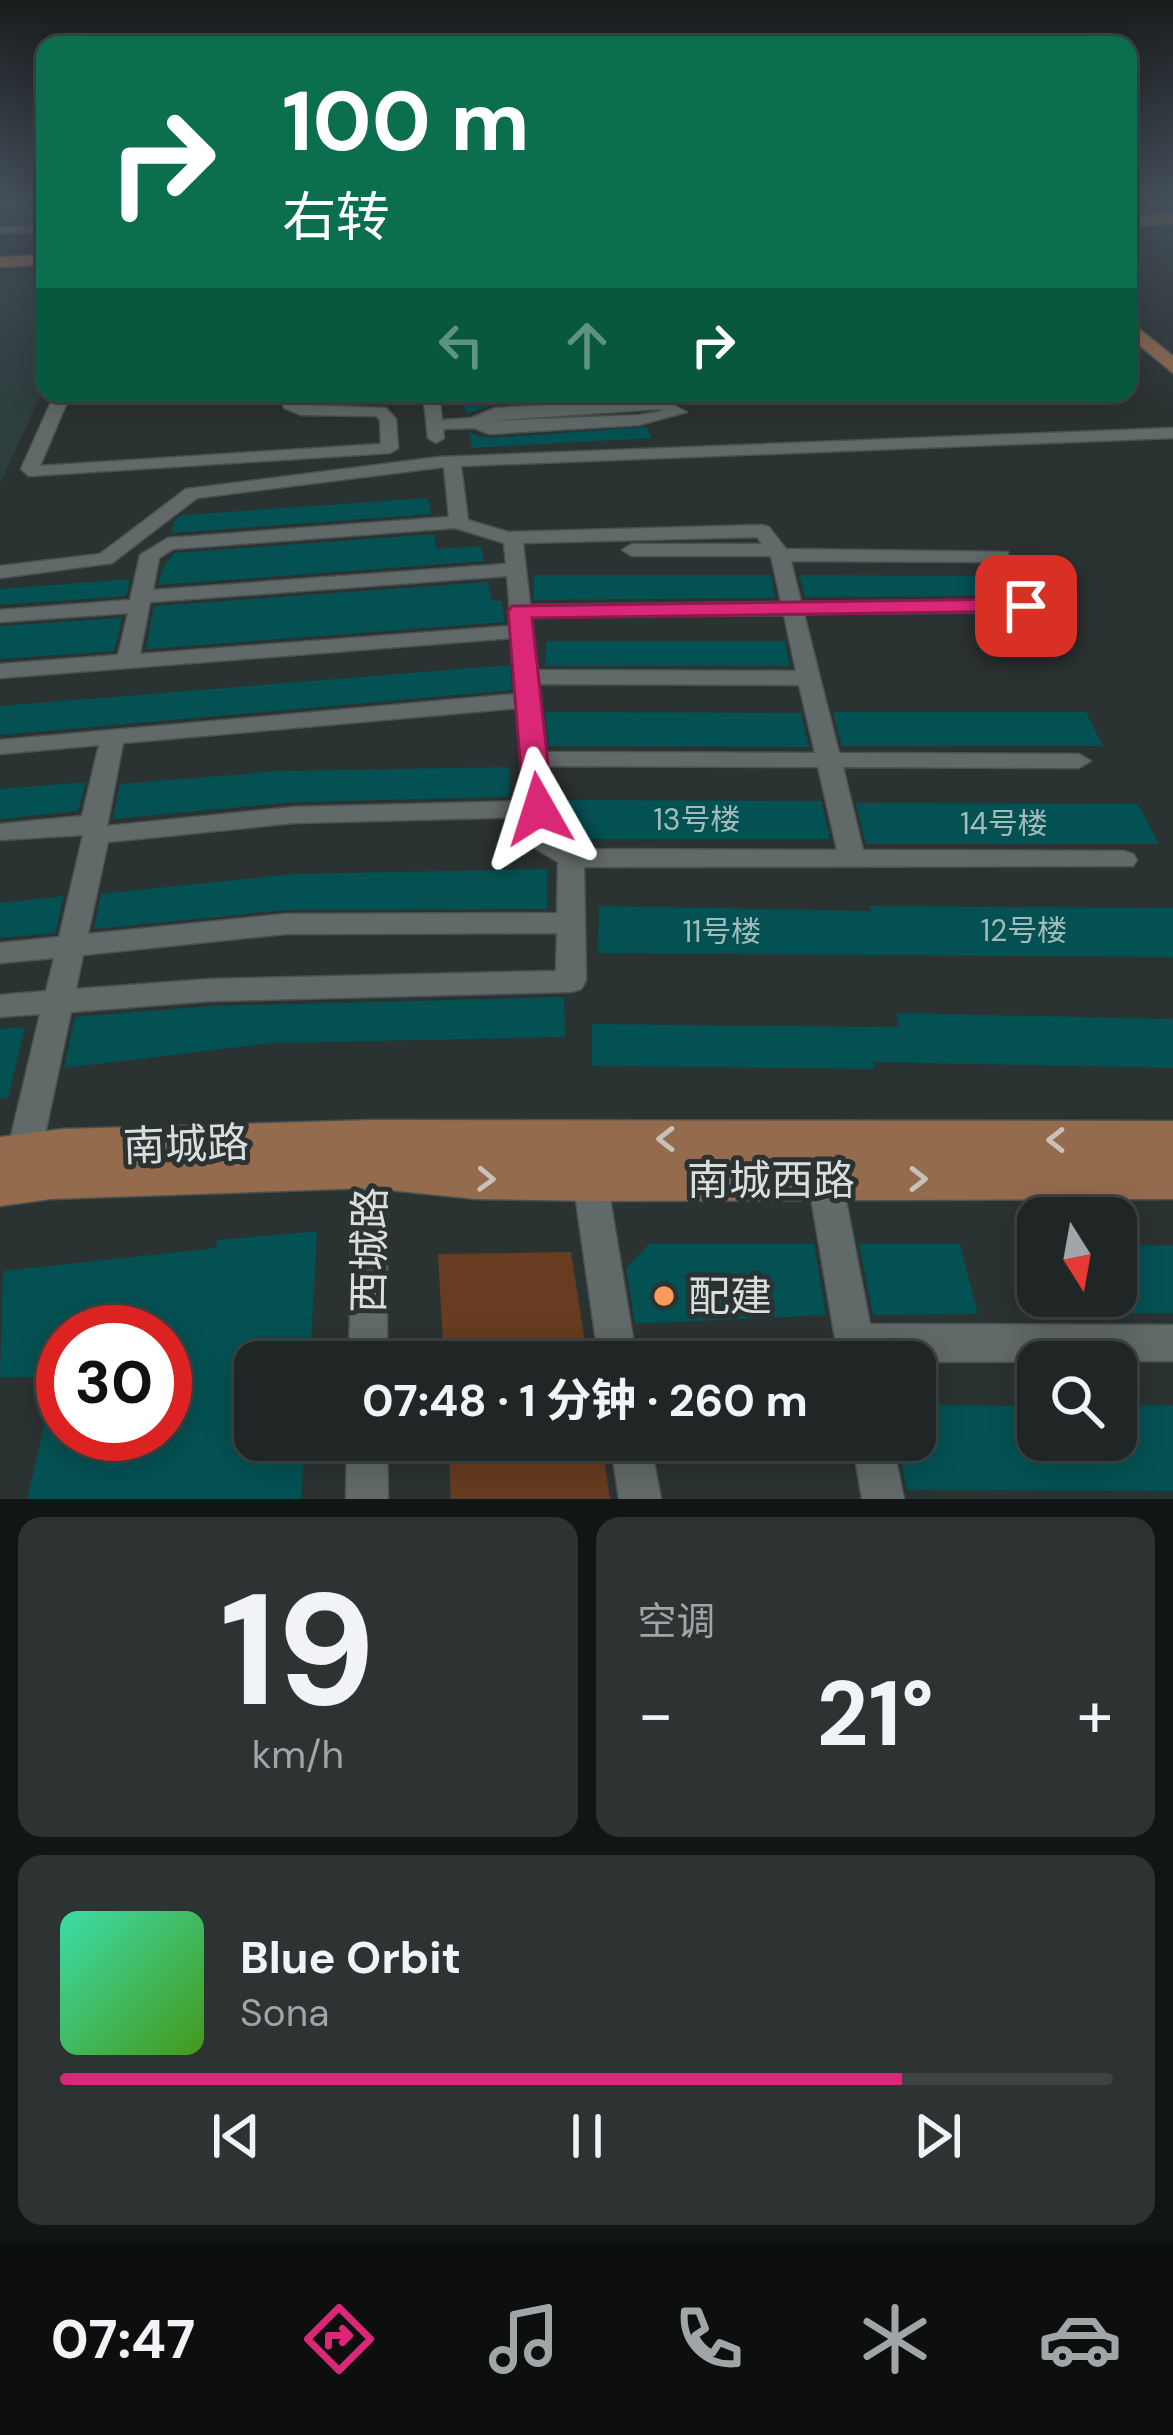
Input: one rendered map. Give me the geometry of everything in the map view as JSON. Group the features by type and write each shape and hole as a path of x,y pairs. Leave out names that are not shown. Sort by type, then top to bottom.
{"main road":[{"path":"1137,316 1173,346"},
{"path":"1137,334 1173,367"},
{"name":"南城西路","path":"371,1154 1173,1140"},
{"name":"南城路","path":"8,1165 51,1178 371,1154"},
{"name":"南城西路","path":"371,1154 476,1179 1173,1178"}],"street":[{"path":"59,402 30,469 35,472 390,448 388,419 380,411 301,410 290,402"},
{"path":"128,662 150,555 168,544 459,522 432,402"},
{"path":"435,425 476,423 489,429 639,420 680,412 670,405 637,405 496,413 476,423"},
{"path":"0,572 105,559 192,493 445,464 1173,433"},
{"path":"455,522 512,552"},
{"path":"512,552 545,843 571,858 1124,860"},
{"path":"0,616 512,552 1001,556"},
{"path":"776,553 794,609 852,859"},
{"path":"0,671 521,621 794,609 1026,606"},
{"path":"0,747 527,689 810,678"},
{"path":"8,1165 59,999 113,736"},
{"path":"534,759 1079,761"},
{"path":"0,832 294,815 539,809"},
{"path":"0,1006 59,999 571,981 571,858"},
{"path":"0,953 285,924 573,923"},
{"name":"西城路","path":"368,1341 371,1154"},
{"path":"590,1180 615,1341"},
{"path":"825,1180 854,1341"},
{"path":"936,1350 1173,1343"},
{"path":"367,1461 367,1499"},
{"path":"634,1461 640,1499"},
{"path":"876,1461 883,1499"}],"shaded area":[{"path":"36,272 38,402 0,484 0,274"},
{"path":"571,1252 585,1341 443,1341 438,1254"},
{"path":"449,1461 604,1461 610,1499 451,1499"}],"building":[{"path":"464,402 530,402 495,404 466,414"},
{"path":"647,427 652,438 472,448 469,433 489,438"},
{"path":"428,498 431,514 172,533 174,521 182,515"},
{"path":"434,534 436,549 481,546 484,561 158,585 174,553"},
{"path":"534,575 771,575 775,598 534,600"},
{"path":"799,575 1015,576 1026,596 805,597"},
{"path":"130,579 126,596 0,605 0,589"},
{"path":"488,582 492,601 501,601 505,622 146,649 154,606"},
{"path":"122,618 114,651 0,659 0,626"},
{"path":"546,641 785,641 790,666 545,666"},
{"path":"510,665 512,690 0,735 0,706"},
{"path":"545,712 801,713 809,747 549,746"},
{"path":"833,712 1086,712 1103,746 842,746"},
{"path":"510,767 509,797 294,802 113,819 120,784 279,771"},
{"path":"86,782 78,811 0,819 0,789"},
{"path":"566,800 821,801 830,839 566,839"},
{"path":"856,803 1138,804 1159,844 866,844"},
{"path":"547,869 547,909 285,910 94,929 101,894 293,874"},
{"path":"64,896 55,933 0,938 0,903"},
{"path":"599,906 871,911 870,906 1173,908 1173,957 598,953"},
{"path":"564,997 565,1037 272,1043 64,1068 75,1017 211,1006"},
{"path":"896,1013 1173,1019 1173,1068 873,1062 875,1069 592,1066 592,1024 899,1027"},
{"path":"25,1027 8,1099 0,1098 0,1029"},
{"path":"317,1231 311,1341 234,1341 234,1461 304,1461 301,1499 27,1499 36,1460 192,1461 192,1305 36,1305 36,1377 0,1377 3,1271 216,1248 217,1240"},
{"path":"649,1244 814,1244 826,1315 635,1324 626,1268"},
{"path":"859,1244 960,1244 978,1314 873,1315"},
{"path":"1137,1245 1173,1245 1173,1313 1137,1313"},
{"path":"936,1405 1017,1406 1017,1461 1137,1461 1137,1406 1173,1405 1173,1491 907,1490 901,1461 936,1461"}],"place":[{"name":"配建","path":"664,1296"}],"route":[{"path":"539,809 520,611 1026,606"}]}
